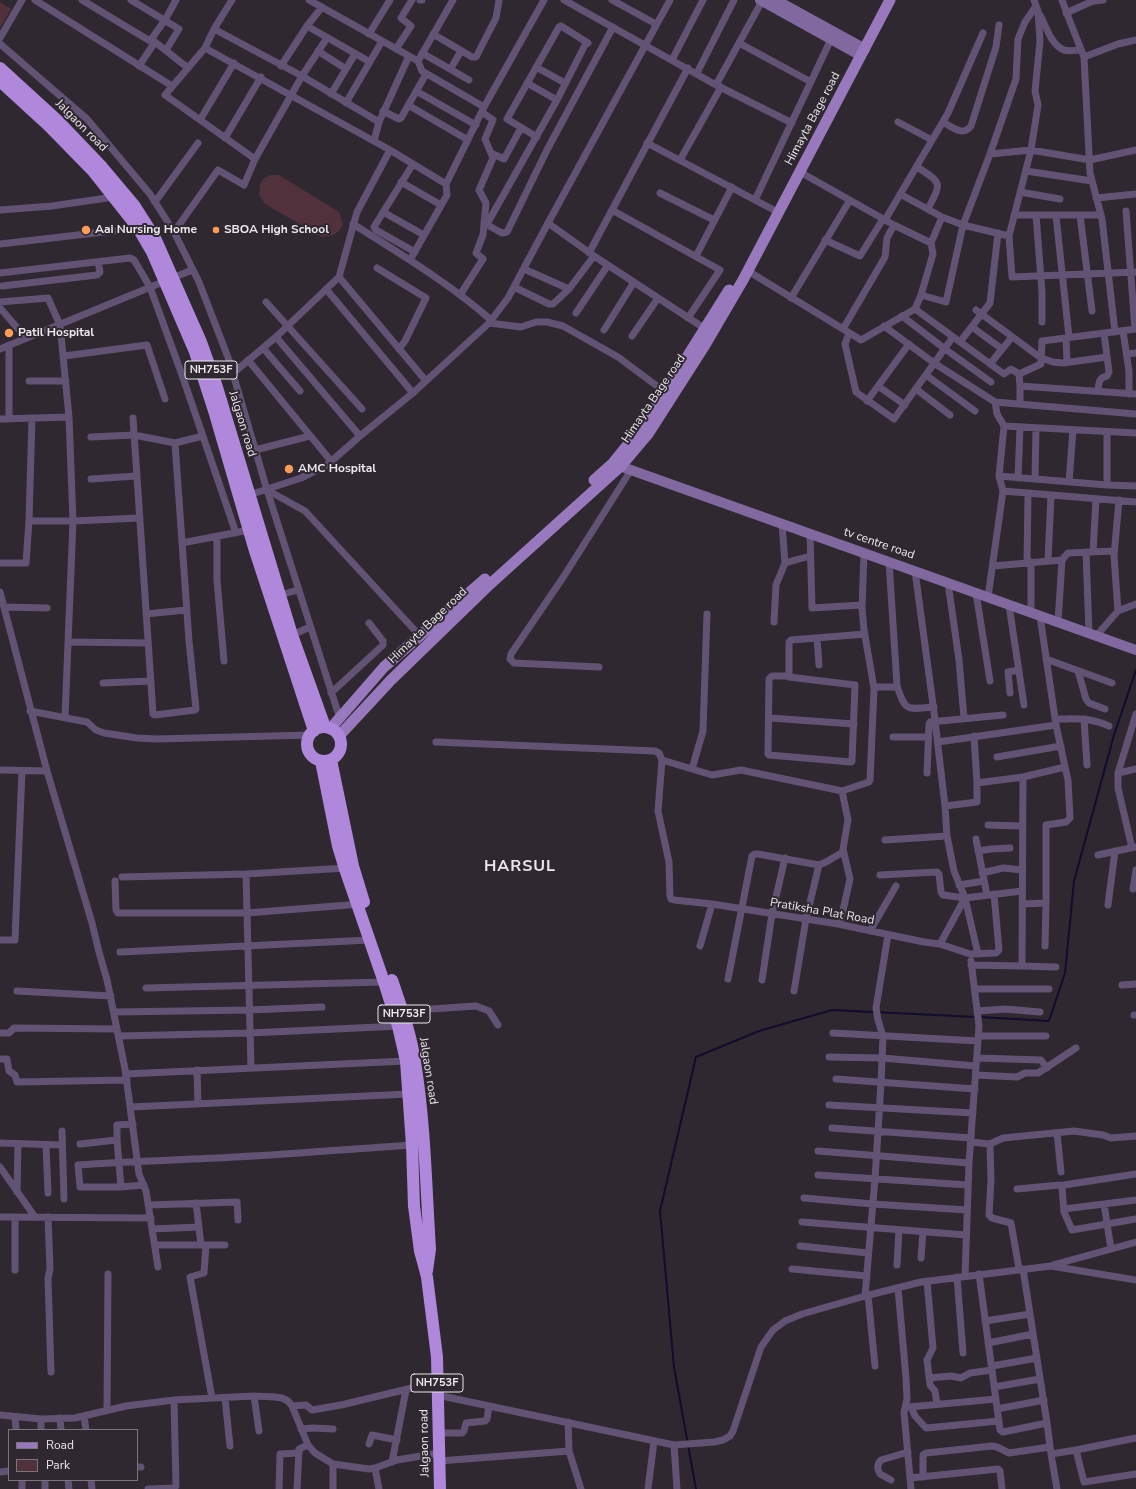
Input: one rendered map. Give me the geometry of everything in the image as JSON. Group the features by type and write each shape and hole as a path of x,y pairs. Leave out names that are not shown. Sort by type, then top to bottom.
{"highway":[{"name":"Jalgaon road","path":"0,68 58,121 102,167 134,205 155,238 215,414 249,530 324,731"},
{"name":"Jalgaon road","path":"0,81 54,131 93,171 138,228 169,279 201,342 216,384 292,635 324,731"},
{"path":"324,731 341,747 339,752 326,760 316,759 308,750 308,740 324,731"},
{"name":"Jalgaon road","path":"326,760 349,868 403,1022 415,1061 419,1094 430,1249 427,1277"},
{"name":"Jalgaon road","path":"361,904 370,940 384,982 403,1022 409,1094 414,1206 420,1251 427,1277 437,1357 440,1489"}],"main road":[{"path":"324,731 340,719 384,667 518,550 621,467 665,392 709,331 772,210 860,51 882,0"},
{"name":"Himayta Bage road","path":"324,731 391,680 488,586 621,467 648,434 709,331 748,271 800,172 860,51 890,0"},
{"path":"761,1 833,36 860,51"},
{"path":"782,1 833,36"},
{"name":"tv centre road","path":"621,467 1136,650"}],"street":[{"path":"0,38 22,0"},
{"path":"35,0 172,86"},
{"path":"82,0 153,41 188,68"},
{"path":"131,0 179,29 166,50"},
{"path":"139,66 176,0"},
{"path":"232,0 214,29 205,48 165,94 255,159"},
{"path":"309,0 418,60 422,71 483,109 493,120 484,139 491,153 492,160 479,190 486,201 485,224 483,235 476,253 483,257 483,260 460,295"},
{"path":"369,34 390,0"},
{"path":"396,49 411,26 401,18 412,0"},
{"path":"418,60 453,0"},
{"path":"433,34 472,57 476,57 496,18 499,0"},
{"path":"410,260 448,193 446,184 483,109 544,0"},
{"path":"564,0 718,86 792,123"},
{"path":"612,0 624,3 656,24"},
{"path":"249,495 301,478 327,465 413,393 490,322 508,298 644,45 670,0"},
{"path":"672,60 703,0"},
{"path":"697,73 734,0"},
{"path":"1062,0 1080,50 1084,57 1090,174 1101,215 1115,332"},
{"path":"1066,13 1093,1 1103,0"},
{"path":"680,160 761,1"},
{"path":"1036,6 1051,37 1058,46 1064,50 1080,50"},
{"path":"1036,6 1040,41 1035,91 1038,106 1031,150 1009,236 1012,278 1133,273"},
{"path":"921,295 946,302 963,225 990,154 1016,78 1018,39 1025,22 1036,6"},
{"path":"282,66 307,26 322,8"},
{"path":"943,122 961,132 966,131 971,126 996,47 999,25"},
{"path":"307,26 370,62"},
{"path":"485,224 537,136 557,100 584,45 588,43 561,26 559,27 507,119 537,136"},
{"path":"485,224 502,233 507,232 547,150 613,27"},
{"path":"214,29 302,76 379,122"},
{"path":"825,240 860,256 900,194 948,113 983,32"},
{"path":"755,200 833,36"},
{"path":"174,232 218,170 244,185 255,159 291,94 327,38"},
{"path":"1084,57 1118,44 1136,40"},
{"path":"346,103 382,41"},
{"path":"739,43 811,82"},
{"path":"0,44 87,119 150,194 174,232 211,313 232,374 298,590 340,719"},
{"path":"205,48 291,94 390,150 446,184"},
{"path":"318,51 346,69"},
{"path":"451,68 461,51"},
{"path":"422,53 470,80"},
{"path":"331,94 355,54"},
{"path":"374,141 379,122 409,56"},
{"path":"200,120 234,63"},
{"path":"536,67 565,83"},
{"path":"514,287 551,305 569,289 592,255 612,210 688,68"},
{"path":"384,111 400,119 426,74"},
{"path":"225,138 261,78"},
{"path":"527,84 557,100"},
{"path":"416,91 476,125"},
{"path":"408,105 468,140"},
{"path":"898,122 932,140"},
{"path":"491,153 504,159 521,128"},
{"path":"156,202 198,143"},
{"path":"647,143 732,187 772,210"},
{"path":"232,374 276,337 339,277 357,212 390,150"},
{"path":"990,154 1031,150 1090,160 1136,150"},
{"path":"413,164 374,227 376,230 415,252"},
{"path":"916,167 935,178 938,183 937,191 928,209"},
{"path":"1026,171 1092,181"},
{"path":"800,172 894,225 930,243"},
{"path":"401,182 441,205"},
{"path":"696,256 732,187"},
{"path":"1020,192 1060,199"},
{"path":"660,193 714,220"},
{"path":"900,194 942,217 963,225 1009,236"},
{"path":"1096,198 1136,194"},
{"path":"0,210 57,205 114,197"},
{"path":"791,298 850,200"},
{"path":"612,210 720,270 688,318"},
{"path":"383,212 424,235"},
{"path":"1019,374 1041,364 1042,341 1136,329 1133,273 1126,212"},
{"path":"1014,215 1101,215"},
{"path":"1036,215 1042,292 1042,322"},
{"path":"1080,215 1092,311"},
{"path":"1056,216 1068,337 1067,362"},
{"path":"748,271 861,340 915,309 921,295 933,254 930,243 942,217"},
{"path":"548,223 592,255 709,331"},
{"path":"353,224 410,260 460,295 490,322 521,327 536,322 547,322 563,326 618,357 665,392"},
{"path":"894,225 887,238 885,257 846,331 845,344 854,389 857,394 894,419 953,337"},
{"path":"0,244 138,228"},
{"path":"960,342 972,327 979,312 990,303 998,233"},
{"path":"0,273 132,259 150,287 180,369 236,533"},
{"path":"2,286 97,276 100,272 98,262"},
{"path":"576,313 608,265"},
{"path":"376,268 426,298 399,349"},
{"path":"524,269 569,289"},
{"path":"0,350 192,270"},
{"path":"339,277 426,381"},
{"path":"604,330 634,282"},
{"path":"326,289 413,393"},
{"path":"0,302 48,298 60,325 69,417 73,521 65,717"},
{"path":"632,336 658,298"},
{"path":"266,302 362,409"},
{"path":"915,309 1004,374 1011,369 1019,374"},
{"path":"1,312 26,338"},
{"path":"979,312 1041,358 1053,362 1067,362 1107,357"},
{"path":"902,316 991,382"},
{"path":"884,326 934,363 995,402 1136,414"},
{"path":"972,327 1002,349"},
{"path":"1020,386 1132,394 1133,376 1123,330"},
{"path":"1098,391 1099,380 1108,374 1104,333"},
{"path":"276,337 360,436"},
{"path":"990,364 1012,337"},
{"path":"867,401 909,344"},
{"path":"10,345 10,419"},
{"path":"64,356 147,345 165,399"},
{"path":"262,348 300,391"},
{"path":"1127,354 1136,353"},
{"path":"248,360 331,461"},
{"path":"1019,374 1020,403"},
{"path":"926,375 975,411"},
{"path":"29,381 66,381"},
{"path":"878,386 905,405"},
{"path":"916,389 950,415"},
{"path":"988,597 1003,491 999,476 1004,426 997,414 995,402"},
{"path":"0,419 69,417"},
{"path":"0,563 26,563 29,521 32,418"},
{"path":"133,418 154,715 196,710 186,610 175,444"},
{"path":"1004,426 1136,434"},
{"path":"1018,478 1020,427"},
{"path":"1035,479 1036,428"},
{"path":"1069,482 1072,430"},
{"path":"1107,432 1107,485"},
{"path":"91,437 134,435 175,444 203,436"},
{"path":"255,450 310,436"},
{"path":"599,667 514,663 510,659 564,576 621,467"},
{"path":"91,479 137,476"},
{"path":"999,476 1136,486"},
{"path":"267,490 305,511 420,636"},
{"path":"1003,491 1136,502"},
{"path":"1028,493 1029,562 1035,614 1046,659 1056,722 1068,780 1070,818 1066,822 1046,825 1045,946"},
{"path":"1048,561 1051,495"},
{"path":"1093,634 1090,552 1096,499"},
{"path":"1118,611 1114,551 1119,500"},
{"path":"29,521 140,518"},
{"path":"774,622 776,585 785,563 782,524"},
{"path":"182,543 249,530"},
{"path":"810,534 812,608 862,606"},
{"path":"217,536 217,580 224,661"},
{"path":"993,566 1062,560 1068,554 1114,551"},
{"path":"436,742 655,752 659,753 662,760 712,775 741,770 842,791 869,782 874,688 862,606 864,553"},
{"path":"785,563 810,556"},
{"path":"1058,622 1062,560"},
{"path":"889,562 897,686 902,703 909,708 934,707"},
{"path":"915,571 934,707 947,836 954,871 958,885 965,898 978,954"},
{"path":"948,583 959,660 964,718"},
{"path":"280,595 298,590"},
{"path":"0,592 2,605 30,711 92,923 98,952 111,996 131,1107 139,1174 146,1191 149,1205 158,1267"},
{"path":"976,593 990,681"},
{"path":"1093,634 1118,611 1136,604"},
{"path":"2,605 47,608"},
{"path":"1009,605 1024,705"},
{"path":"146,614 186,610"},
{"path":"692,769 703,731 707,614"},
{"path":"331,693 384,645 384,641 369,623"},
{"path":"0,626 8,626"},
{"path":"292,635 310,627"},
{"path":"788,676 789,642 792,640 865,634"},
{"path":"817,638 819,665"},
{"path":"68,642 148,643"},
{"path":"1046,659 1112,683"},
{"path":"1010,693 1008,672 1019,670"},
{"path":"1078,671 1086,699 1089,703 1105,709"},
{"path":"774,676 788,676 791,678 855,685 852,761 769,755 767,751 770,718 770,678 774,676"},
{"path":"103,683 151,681"},
{"path":"874,688 897,686"},
{"path":"30,711 87,722 96,730 104,733 137,738 157,739 324,731"},
{"path":"1098,855 1134,848 1118,788 1118,772 1136,714"},
{"path":"927,773 929,723 935,721 1003,715"},
{"path":"770,718 854,724"},
{"path":"1084,719 1087,765"},
{"path":"938,742 1056,722 1084,719 1096,720 1109,726"},
{"path":"945,806 977,802 974,736"},
{"path":"893,737 928,737"},
{"path":"998,757 1061,746"},
{"name":"Pratiksha Plat Road","path":"662,760 658,811 669,862 671,899 840,924 888,935 940,944 970,954 978,954 996,953 999,950 991,894"},
{"path":"977,783 1023,777 1065,767"},
{"path":"1118,772 1136,769"},
{"path":"0,770 47,771"},
{"path":"0,940 15,940 22,771"},
{"path":"1022,966 1023,777"},
{"path":"840,924 850,879 843,852 848,820 842,791"},
{"path":"988,826 1022,826"},
{"path":"885,840 947,836"},
{"path":"976,839 984,881 991,894"},
{"path":"978,851 1010,848"},
{"path":"1108,905 1115,851"},
{"path":"728,979 752,856 758,854 819,865 843,852"},
{"path":"762,980 772,914 785,858"},
{"path":"794,991 806,919 819,865"},
{"path":"122,877 246,874 349,868"},
{"path":"982,873 1003,868 1022,870"},
{"path":"1133,889 1136,870"},
{"path":"880,874 936,872 939,874 941,892 943,895 965,898 1022,891"},
{"path":"246,874 251,1068"},
{"path":"115,881 116,910 118,913 247,913 361,904"},
{"path":"958,885 984,881"},
{"path":"870,931 896,886"},
{"path":"940,944 965,898"},
{"path":"1022,904 1046,903"},
{"path":"700,946 712,904"},
{"path":"875,1366 866,1295 882,1083 883,1036 876,1008 888,935"},
{"path":"120,952 370,940"},
{"path":"966,1276 969,1163 979,1026 970,954"},
{"path":"972,965 1056,967"},
{"path":"146,988 384,982"},
{"path":"1122,985 1136,984"},
{"path":"975,989 1049,989"},
{"path":"17,991 111,996"},
{"path":"0,1033 9,1033 14,1028 118,1032 250,1033 403,1022 416,1010 476,1006 489,1011 498,1025"},
{"path":"114,1012 249,1010 322,1007"},
{"path":"978,1013 1008,1009 1040,1012"},
{"path":"833,1033 978,1039 1046,1036"},
{"path":"976,1075 1017,1077 1025,1073 1038,1073 1076,1048"},
{"path":"829,1057 882,1058 976,1066"},
{"path":"977,1058 1041,1060 1047,1068"},
{"path":"0,1059 7,1059 10,1071 15,1075 17,1082 126,1077 197,1070 406,1062"},
{"path":"197,1070 198,1104"},
{"path":"836,1079 975,1090"},
{"path":"131,1107 409,1094"},
{"path":"830,1105 973,1113"},
{"path":"121,1187 117,1125 133,1124"},
{"path":"832,1128 971,1140 990,1144 1003,1138 1078,1131 1103,1135 1111,1138 1136,1136"},
{"path":"62,1131 64,1199"},
{"path":"1057,1133 1061,1172"},
{"path":"80,1144 117,1140"},
{"path":"0,1143 62,1145"},
{"path":"17,1192 18,1144"},
{"path":"990,1144 991,1179 989,1215 992,1218 1011,1223 1030,1314 1048,1423 1050,1450 1058,1489"},
{"path":"46,1145 48,1193"},
{"path":"144,1185 121,1187 80,1186 78,1165 137,1160 236,1157 412,1145"},
{"path":"818,1151 969,1163"},
{"path":"0,1167 35,1217"},
{"path":"1018,1189 1062,1186 1136,1174"},
{"path":"818,1175 968,1185"},
{"path":"1062,1186 1064,1210 1072,1230 1136,1219"},
{"path":"804,1198 967,1210"},
{"path":"1064,1210 1136,1200"},
{"path":"149,1205 237,1202 238,1220"},
{"path":"196,1203 199,1227 204,1245 204,1273 190,1277 212,1398"},
{"path":"1104,1204 1111,1249"},
{"path":"0,1217 151,1218"},
{"path":"15,1217 15,1270"},
{"path":"48,1217 51,1372"},
{"path":"802,1222 966,1235"},
{"path":"152,1229 199,1227"},
{"path":"897,1265 899,1230"},
{"path":"921,1258 923,1232"},
{"path":"438,1395 674,1445 723,1440 730,1436 761,1347 773,1330 785,1321 802,1314 866,1295 927,1281 1051,1266 1136,1242"},
{"path":"155,1246 225,1245"},
{"path":"800,1246 868,1253"},
{"path":"1051,1266 1136,1280"},
{"path":"792,1269 867,1276"},
{"path":"107,1410 108,1274"},
{"path":"979,1274 1000,1430 1003,1432 1048,1423"},
{"path":"956,1277 963,1353"},
{"path":"927,1281 933,1348 927,1358 930,1386 935,1391 937,1404"},
{"path":"898,1288 908,1407 926,1428 999,1421"},
{"path":"985,1321 1030,1314"},
{"path":"988,1343 1033,1334"},
{"path":"929,1378 951,1376 961,1378 992,1368 1037,1358"},
{"path":"994,1387 1040,1379"},
{"path":"292,1406 306,1405 312,1410 337,1406 437,1382"},
{"path":"392,1462 406,1390"},
{"path":"254,1396 259,1431"},
{"path":"0,1415 41,1419 75,1418 107,1410 174,1400 254,1396 275,1397 288,1401 292,1406 308,1446 315,1453 333,1464 369,1469 392,1462 439,1457 569,1451"},
{"path":"225,1398 230,1446"},
{"path":"911,1489 904,1412 908,1407 996,1399"},
{"path":"148,1489 174,1488 176,1486 174,1400"},
{"path":"997,1409 1044,1400"},
{"path":"438,1432 462,1432 464,1431 466,1423 485,1421 487,1419 489,1406"},
{"path":"15,1416 16,1429"},
{"path":"84,1416 86,1429"},
{"path":"60,1418 61,1429"},
{"path":"41,1419 41,1429"},
{"path":"568,1422 569,1451 581,1489"},
{"path":"302,1430 313,1428 333,1430"},
{"path":"369,1444 372,1435 397,1440"},
{"path":"923,1477 923,1455 926,1453 992,1446 1009,1453 1076,1450 1136,1438"},
{"path":"648,1489 654,1441"},
{"path":"674,1445 677,1489"},
{"path":"297,1489 300,1448 308,1446"},
{"path":"1076,1450 1084,1485 1136,1474"},
{"path":"278,1489 280,1454 299,1452"},
{"path":"891,1480 880,1474 877,1465 878,1463 881,1460 908,1452"},
{"path":"332,1489 333,1464"},
{"path":"375,1468 379,1489"},
{"path":"910,1478 998,1469 1000,1471 1002,1489"}],"green space":[{"path":"0,2 11,9 0,28"},
{"path":"271,175 279,175 339,212 343,224 340,230 334,235 322,237 265,204 259,195 260,184 264,178"}],"waterway":[{"path":"980,1017 1049,1021 1065,973 1074,881 1114,735 1136,670"},
{"path":"696,1489 674,1367 660,1211 696,1057 759,1031 832,1010 976,1017"}],"place":[{"name":"Aai Nursing Home","path":"86,230"},
{"name":"SBOA High School","path":"216,230"},
{"name":"Patil Hospital","path":"9,333"},
{"name":"AMC Hospital","path":"289,469"}],"district":[{"name":"HARSUL","path":"520,867"}]}
